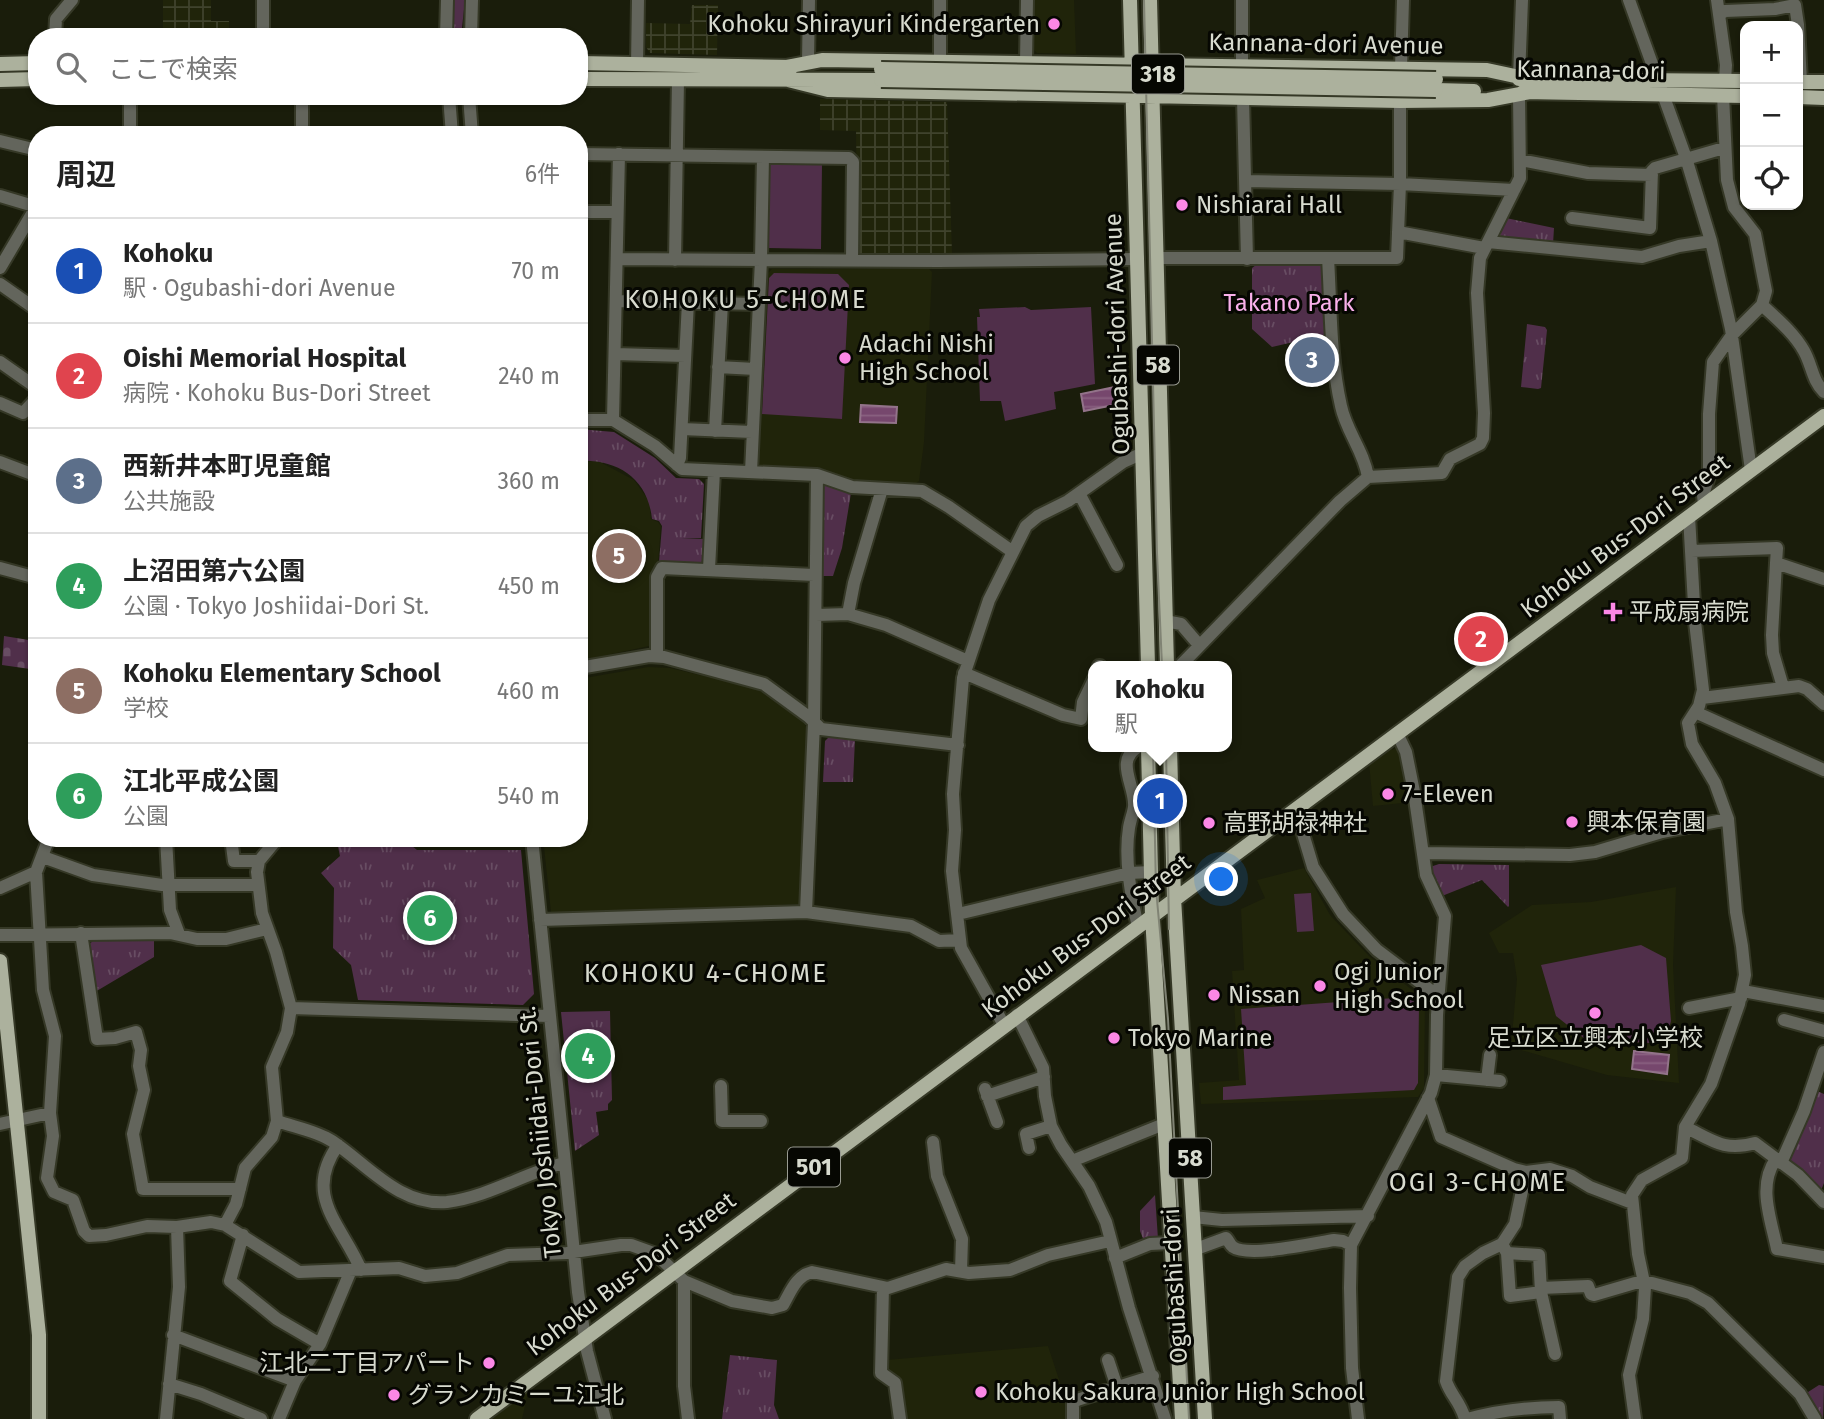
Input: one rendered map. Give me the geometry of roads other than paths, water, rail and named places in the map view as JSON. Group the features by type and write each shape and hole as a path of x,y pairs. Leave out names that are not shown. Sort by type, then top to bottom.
{"main road":[{"name":"Ogubashi-dori Avenue","path":"1130,0 1148,661"},
{"name":"58","path":"1150,0 1167,661"},
{"name":"Kannana-dori Avenue","path":"787,74 808,62 822,60 1152,63 1487,70 1524,86"},
{"path":"0,64 28,63"},
{"name":"Kannana-dori Avenue","path":"588,63 787,74 1436,84"},
{"name":"Kannana-dori Avenue","path":"588,79 678,80 787,74 828,90 1400,101 1488,100 1524,86"},
{"path":"0,79 28,79"},
{"name":"Kannana-dori","path":"1524,86 1656,79 1740,80"},
{"path":"1803,82 1824,82"},
{"name":"Kannana-dori","path":"1436,84 1740,96"},
{"path":"1803,97 1824,98"},
{"name":"Kohoku Bus-Dori Street","path":"477,1419 584,1338 679,1276 1004,1025 1824,416"},
{"name":"58","path":"1148,752 1152,916"},
{"name":"58","path":"1170,752 1174,898"},
{"name":"Ogubashi-dori","path":"1174,898 1205,1419"},
{"name":"Ogubashi-dori","path":"1152,916 1182,1419"},
{"path":"0,961 2,1003 18,1120 39,1335 39,1419"}],"street":[{"path":"56,28 56,19 72,0"},
{"path":"263,0 263,28"},
{"path":"446,28 447,0"},
{"path":"471,28 472,0"},
{"path":"637,65 638,0"},
{"path":"808,62 809,0"},
{"path":"940,0 940,61"},
{"path":"1026,62 1027,0"},
{"path":"1242,0 1242,65"},
{"path":"1401,68 1403,0"},
{"path":"1185,661 1340,501 1368,477 1441,473 1450,459 1480,444 1483,438 1477,293 1480,258 1520,178 1524,86 1522,0"},
{"path":"1629,0 1686,158 1711,241 1732,335 1751,470"},
{"path":"1717,0 1726,65 1725,80"},
{"path":"1720,14 1725,11 1774,9 1795,5 1798,21"},
{"path":"675,260 678,80"},
{"path":"1704,504 1703,495 1709,477 1713,362 1732,335 1762,304 1766,291 1755,234 1734,207 1727,180 1723,96"},
{"path":"1243,98 1247,259"},
{"path":"1156,258 1397,258 1401,184 1400,101"},
{"path":"130,105 130,126"},
{"path":"302,105 302,126"},
{"path":"450,105 451,126"},
{"path":"470,105 472,126"},
{"path":"0,141 28,148"},
{"path":"1572,218 1650,228 1652,175 1655,167 1724,148"},
{"path":"588,154 849,158 853,162 852,260"},
{"path":"613,420 619,154"},
{"path":"751,472 763,157"},
{"path":"1520,160 1587,173 1652,175"},
{"path":"1246,181 1401,184 1514,190"},
{"path":"0,196 28,204"},
{"path":"588,212 617,212"},
{"path":"0,268 28,218"},
{"path":"1398,232 1486,245 1642,257 1674,247 1711,241"},
{"path":"1328,258 1333,352 1341,409 1366,461 1368,477"},
{"path":"617,259 1138,259"},
{"path":"0,284 28,303"},
{"path":"616,301 758,303"},
{"path":"677,465 680,458 688,302"},
{"path":"715,430 722,303"},
{"path":"1762,304 1793,335 1805,352 1816,384 1824,392"},
{"path":"615,354 685,355"},
{"path":"0,362 28,389"},
{"path":"718,367 755,369"},
{"path":"0,403 23,413 28,407"},
{"path":"588,421 613,420 655,446 682,469 817,475 852,487 922,491 1013,552"},
{"path":"681,429 752,432"},
{"path":"1004,1025 961,948 952,871 956,830 953,794 966,667 989,600 1026,526 1123,462 1143,453"},
{"path":"0,462 28,473"},
{"path":"709,569 714,471"},
{"path":"806,912 814,723 817,475"},
{"path":"848,614 854,583 882,489"},
{"path":"1079,493 1117,565"},
{"path":"1635,1419 1629,1375 1643,1319 1645,1283 1638,1254 1632,1195 1642,1180 1682,1158 1685,1127 1711,1084 1742,994 1744,963 1736,912 1728,818 1715,783 1692,744 1688,723 1702,698 1703,690 1689,516"},
{"path":"1691,551 1777,548 1772,635 1773,653 1783,687"},
{"path":"1776,563 1824,579"},
{"path":"0,568 28,576"},
{"path":"657,656 657,577 662,568 814,575"},
{"path":"816,615 848,614 904,631 966,667 1063,715 1081,719 1083,702 1088,692"},
{"path":"1165,621 1181,624 1199,645"},
{"path":"588,667 657,656 764,684 821,729 958,745"},
{"path":"1702,698 1799,685 1824,704"},
{"path":"1695,712 1824,770"},
{"path":"1358,1419 1352,1355 1351,1245 1429,1098 1436,1074 1438,996 1442,973 1445,916 1426,875 1406,752 1397,733"},
{"path":"1132,752 1128,756 1126,771 1134,800 1128,829 1129,873 1138,927"},
{"path":"1289,814 1301,827 1313,867 1343,914 1377,950 1438,996"},
{"path":"1424,853 1570,855 1614,847 1662,832 1728,818"},
{"path":"46,847 36,872 43,990 55,1036 50,1113 53,1136 47,1178 54,1192 73,1200 84,1231 89,1236 147,1226 177,1227 211,1222 225,1225 299,1272 399,1268 425,1276 457,1273 508,1255 631,1245 656,1254 679,1276 732,1301 772,1308 783,1305 795,1282 804,1274 812,1272 888,1288 946,1269 1010,1270 1048,1255 1110,1241"},
{"path":"167,847 170,910 179,934"},
{"path":"232,847 234,861 259,861"},
{"path":"225,1225 236,1204 245,1168 272,1137 277,1121 272,1067 287,1031 291,1009 257,885 259,861 271,847"},
{"name":"Tokyo Joshiidai-Dori St.","path":"533,847 584,1338 605,1419"},
{"path":"43,857 93,875 169,885 257,885"},
{"path":"0,888 36,872"},
{"path":"958,914 1129,873 1151,873"},
{"path":"540,920 806,912 911,926 939,941 960,940"},
{"path":"0,934 179,934 197,939 226,939 267,929"},
{"path":"80,933 97,1039 115,1038 136,1032 141,1050 139,1066 144,1090 133,1134 143,1189 240,1189"},
{"path":"1689,1008 1742,994 1824,1006"},
{"path":"291,1009 549,1016"},
{"path":"1017,1016 1040,1059 1051,1126 1099,1204 1165,1419"},
{"path":"1784,1020 1824,1031"},
{"path":"1824,1052 1804,1111 1779,1161 1769,1169 1766,1213 1771,1220 1777,1249 1824,1257"},
{"path":"1436,1074 1494,1081 1490,1055"},
{"path":"997,1122 986,1092 1044,1077"},
{"path":"721,1086 715,1121 761,1121"},
{"path":"1429,1098 1441,1137 1514,1170 1526,1172 1550,1169 1632,1203"},
{"path":"0,1124 50,1113"},
{"path":"277,1121 330,1139 398,1191 434,1202 468,1197 564,1163"},
{"path":"1072,1161 1164,1124"},
{"path":"1029,1147 1026,1134 1051,1126"},
{"path":"1685,1127 1726,1147 1755,1143 1798,1175 1824,1202"},
{"path":"933,1142 937,1176 962,1239 961,1271"},
{"path":"279,1419 295,1381 320,1344 356,1270 352,1250 334,1225 328,1211 323,1174 338,1145"},
{"path":"1526,1172 1515,1224 1504,1249 1510,1296 1587,1286 1594,1295 1635,1283 1690,1293 1708,1303 1800,1394 1815,1419"},
{"path":"1193,1217 1222,1220 1368,1216"},
{"path":"166,1419 179,1287 177,1227"},
{"path":"243,1236 230,1281 277,1319 320,1344"},
{"path":"1195,1249 1226,1238 1233,1247 1248,1250 1278,1249 1334,1240 1351,1245"},
{"path":"1115,1258 1150,1244 1170,1243"},
{"path":"1555,1354 1541,1290 1539,1255 1504,1249 1483,1253 1465,1266 1458,1277 1446,1381 1461,1404 1466,1419 1508,1411 1559,1407 1560,1419"},
{"path":"679,1276 688,1419"},
{"path":"883,1287 881,1373 895,1383 900,1419"},
{"path":"173,1335 295,1381"},
{"path":"1108,1360 1117,1387"},
{"path":"1073,1419 1073,1404 1077,1400 1153,1376"},
{"path":"169,1384 261,1419"}],"tram line":[{"path":"1144,0 1162,661"},
{"path":"1153,752 1156,889 1168,1019 1189,1419"},
{"path":"1166,752 1169,929"}],"place":[{"name":"Kohoku Shirayuri Kindergarten","path":"1054,24"},
{"name":"Nishiarai Hall","path":"1182,205"},
{"name":"Adachi Nishi High School","path":"845,358"},
{"name":"西新井本町児童館","path":"1312,360"},
{"name":"Kohoku Elementary School","path":"619,556"},
{"name":"平成扇病院","path":"1613,612"},
{"name":"Oishi Memorial Hospital","path":"1481,639"},
{"name":"7-Eleven","path":"1388,794"},
{"name":"Kohoku","path":"1160,801"},
{"name":"興本保育園","path":"1572,822"},
{"name":"高野胡禄神社","path":"1209,823"},
{"name":"江北平成公園","path":"430,918"},
{"name":"Ogi Junior High School","path":"1320,986"},
{"name":"Nissan","path":"1214,995"},
{"name":"足立区立興本小学校","path":"1595,1013"},
{"name":"Tokyo Marine","path":"1114,1038"},
{"name":"上沼田第六公園","path":"588,1056"},
{"name":"江北二丁目アパート","path":"489,1363"},
{"name":"Kohoku Sakura Junior High School","path":"981,1392"},
{"name":"グランカミーユ江北","path":"394,1395"}],"district":[{"name":"KOHOKU 5-CHOME","path":"746,299"},
{"name":"KOHOKU 4-CHOME","path":"706,973"},
{"name":"OGI 3-CHOME","path":"1478,1182"}],"park label":[{"name":"Takano Park","path":"1289,303"}]}
